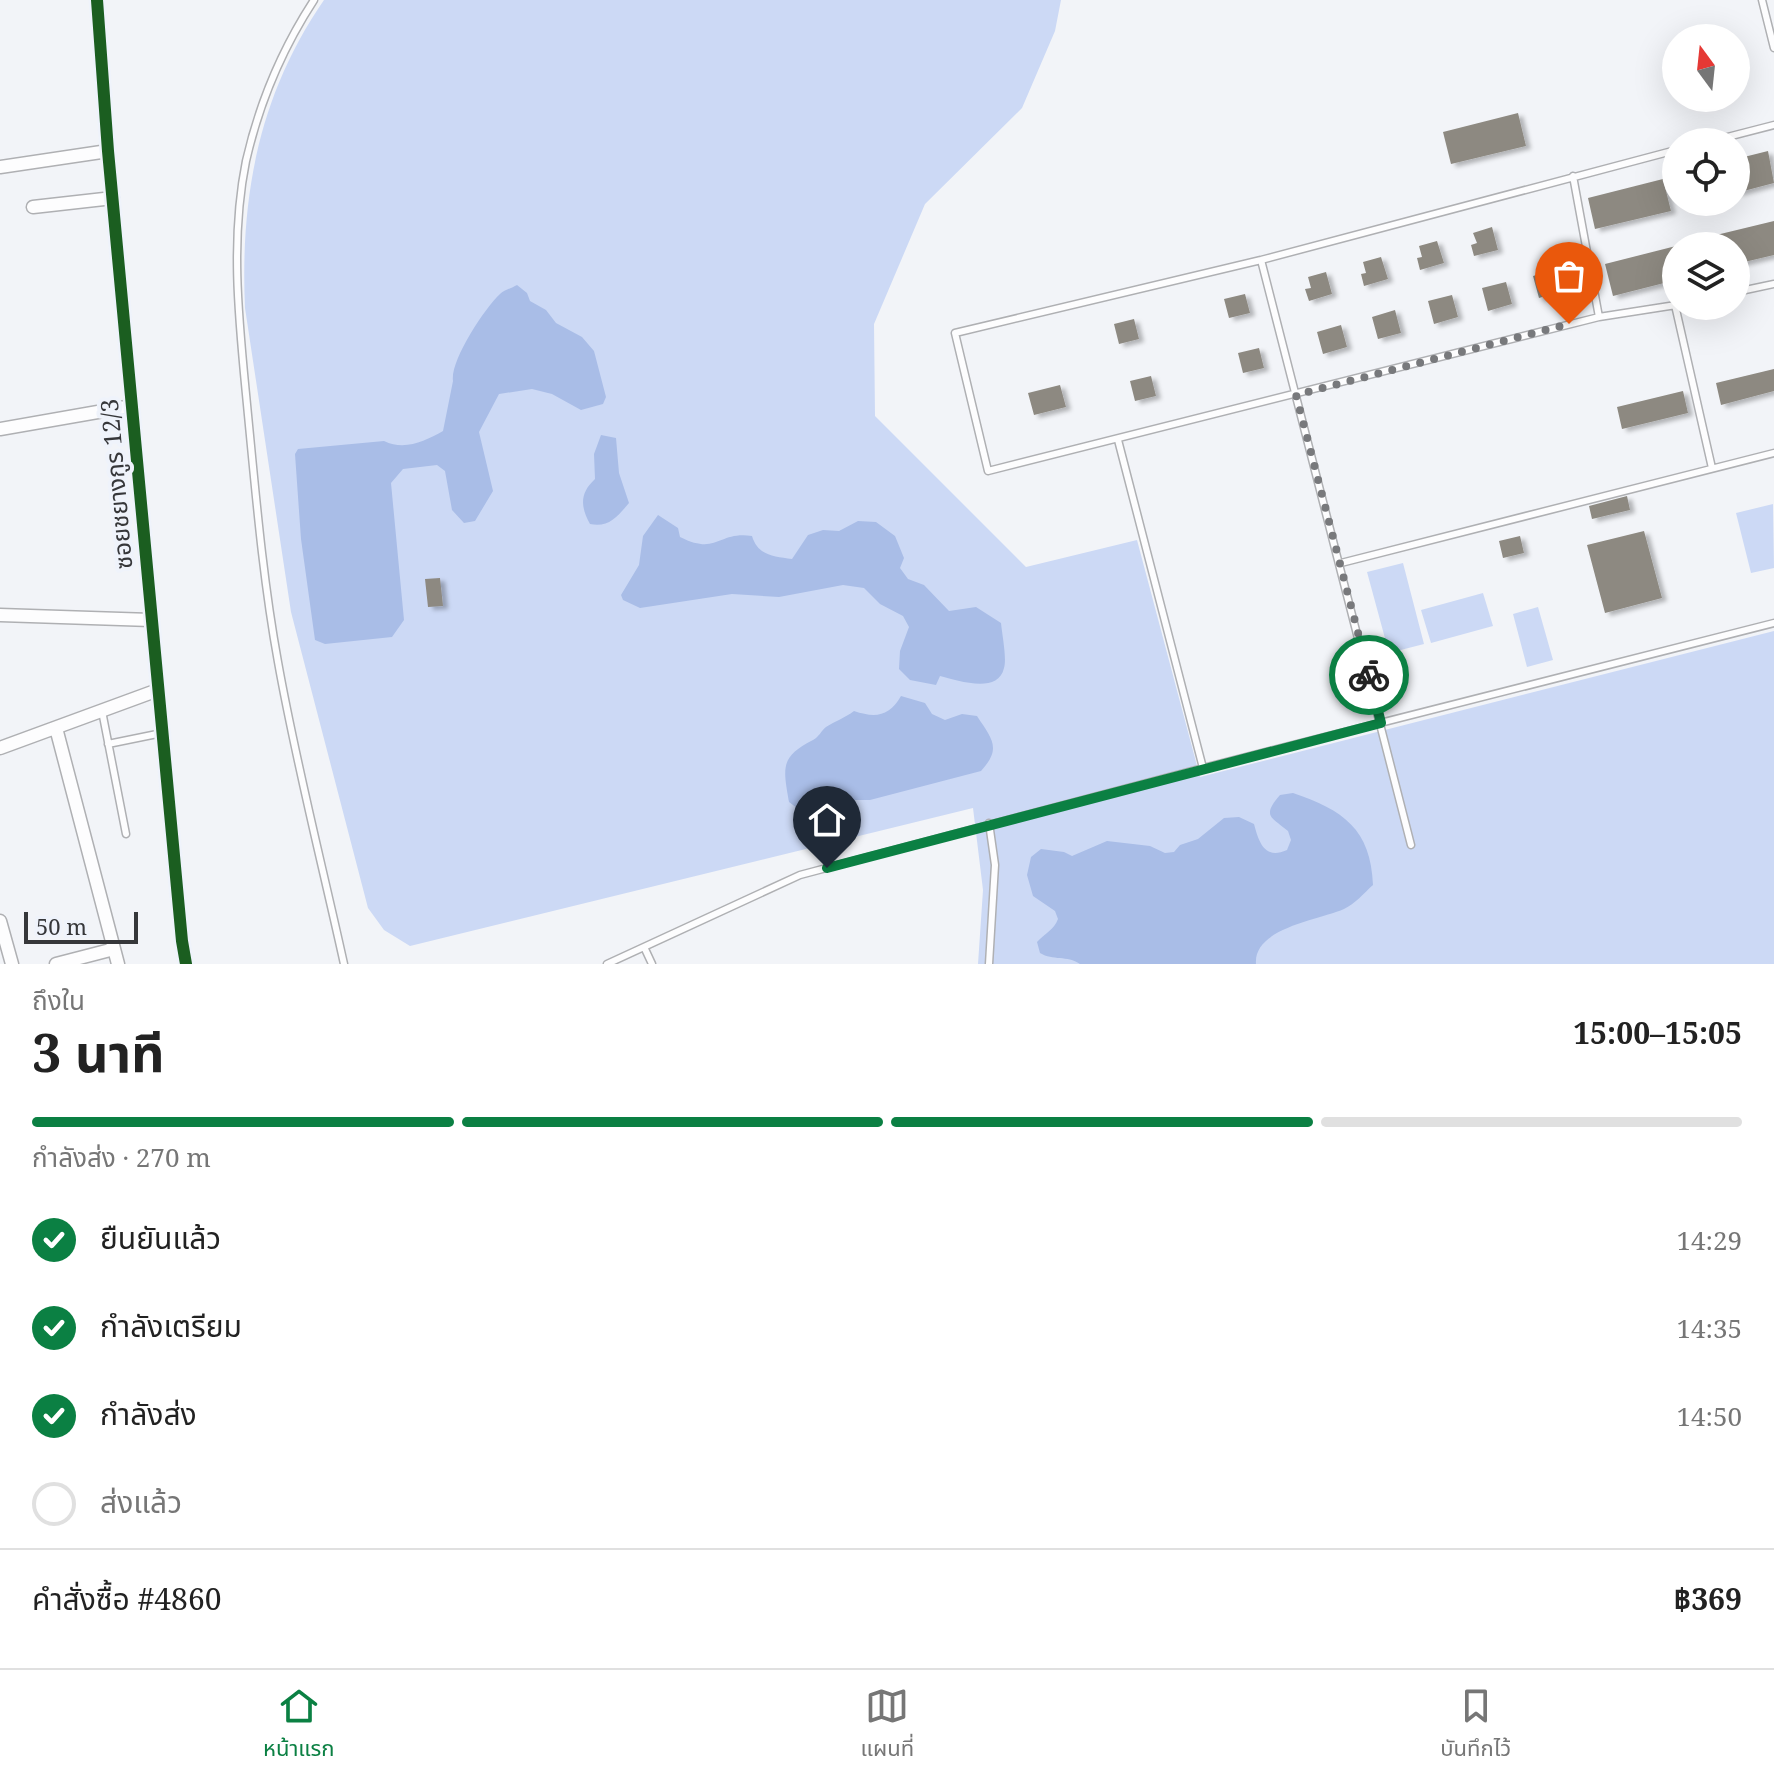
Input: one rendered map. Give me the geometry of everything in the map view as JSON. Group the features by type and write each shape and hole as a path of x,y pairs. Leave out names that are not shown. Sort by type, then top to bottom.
{"street":[{"name":"ซอยชยางกูร 12/3","path":"97,0 151,620 186,964"},
{"path":"0,167 108,151"},
{"path":"33,207 113,198"},
{"path":"0,429 132,406"},
{"path":"0,615 151,620"},
{"path":"0,748 158,690"},
{"path":"56,728 118,964"},
{"path":"0,921 12,964"},
{"path":"56,964 114,949"}],"lane":[{"path":"314,0 273,75 257,119 246,163 236,270 263,568 278,664 344,964"},
{"path":"1762,0 1771,24 1774,48"},
{"path":"1750,131 1774,125"},
{"path":"1662,154 1261,260 955,333 988,471 1599,317 1662,307"},
{"path":"1573,176 1599,317"},
{"path":"1261,260 1411,845"},
{"path":"1750,289 1774,284"},
{"path":"1679,320 1712,468"},
{"path":"1118,440 1203,768"},
{"path":"1341,563 1774,453"},
{"path":"607,964 800,875 989,823 1774,623"},
{"path":"102,711 126,834"},
{"path":"108,744 162,733"},
{"path":"989,823 995,865 989,964"},
{"path":"645,949 652,964"}],"shaded area":[{"path":"324,0 1061,0 1055,31 1022,108 925,204 874,324 875,416 1026,567 1137,540 1200,777 1774,631 1774,964 978,964 983,890 973,808 410,946 384,930 368,908 291,612 245,308 246,226 258,147 284,72"},
{"path":"517,285 527,293 530,301 546,310 556,323 582,337 594,351 606,397 603,404 581,410 552,394 532,389 499,394 479,432 493,491 475,521 464,523 452,510 445,471 437,465 403,469 391,483 404,620 392,637 325,644 315,640 301,539 295,454 298,449 384,441 407,445 443,431 454,372 462,349 493,301"},
{"path":"601,435 616,438 619,473 629,503 612,520 597,525 590,524 583,500 586,489 595,479 594,454"},
{"path":"1773,504 1774,568 1751,573 1736,513"},
{"path":"658,515 678,528 680,537 693,542 710,544 740,535 752,536 763,551 792,559 808,535 823,530 839,531 858,521 876,522 895,536 904,558 900,568 908,579 924,585 949,611 976,607 1001,623 1004,668 994,681 986,683 976,684 940,676 936,685 910,680 899,669 900,651 909,627 903,616 880,604 864,588 843,585 779,597 732,594 640,608 623,600 621,595 639,565 643,536"},
{"path":"1403,563 1424,644 1389,653 1367,572"},
{"path":"1483,593 1493,626 1431,643 1421,610"},
{"path":"1538,607 1553,660 1527,667 1513,614"},
{"path":"901,696 925,703 932,714 945,720 962,714 977,716 987,731 993,750 981,771 870,800 835,800 801,811 789,802 785,771 794,752 815,739 826,727 854,711 881,714 892,708"},
{"path":"1293,793 1340,815 1351,824 1367,849 1373,885 1348,907 1276,934 1258,952 1256,964 1080,964 1040,953 1037,942 1058,919 1055,911 1033,896 1027,875 1031,857 1041,849 1072,856 1107,841 1150,846 1165,853 1174,852 1180,845 1198,839 1224,818 1239,817 1254,824 1264,848 1279,853 1287,850 1291,840 1288,831 1273,819 1270,812 1280,795"}],"building":[{"path":"1518,113 1526,146 1451,164 1443,132"},
{"path":"1768,151 1774,183 1750,189 1750,156"},
{"path":"1662,179 1662,213 1595,229 1588,198"},
{"path":"1774,221 1774,255 1750,261 1750,232 1729,232"},
{"path":"1492,227 1498,250 1474,256 1471,245 1477,243 1473,233"},
{"path":"1437,241 1444,263 1420,270 1417,258 1422,257 1419,246"},
{"path":"1662,250 1662,284 1613,296 1605,264"},
{"path":"1381,257 1388,279 1364,286 1361,274 1366,273 1363,262"},
{"path":"1556,269 1562,291 1539,298 1533,276"},
{"path":"1326,272 1332,294 1309,301 1305,289 1311,288 1308,277"},
{"path":"1506,282 1512,304 1488,311 1482,288"},
{"path":"1245,294 1250,313 1229,318 1224,299"},
{"path":"1452,295 1458,317 1434,324 1428,301"},
{"path":"1395,310 1401,333 1378,339 1372,317"},
{"path":"1134,319 1139,339 1119,344 1114,324"},
{"path":"1341,325 1347,347 1323,354 1317,332"},
{"path":"1259,348 1264,368 1243,373 1238,353"},
{"path":"1774,369 1774,391 1721,405 1716,383"},
{"path":"1151,376 1156,396 1135,401 1130,381"},
{"path":"1060,385 1066,407 1034,415 1028,393"},
{"path":"1683,391 1688,413 1622,429 1617,407"},
{"path":"1627,496 1630,510 1592,519 1589,506"},
{"path":"1644,531 1662,598 1605,613 1587,545"},
{"path":"1520,536 1524,553 1503,558 1499,541"},
{"path":"440,578 443,606 428,607 425,579"}],"cycle path":[{"path":"97,0 108,151 186,964"}],"way so far":[{"path":"1369,675 1296,395 1569,324"}],"route":[{"path":"827,868 1020,815 1381,723 1369,675"}]}
